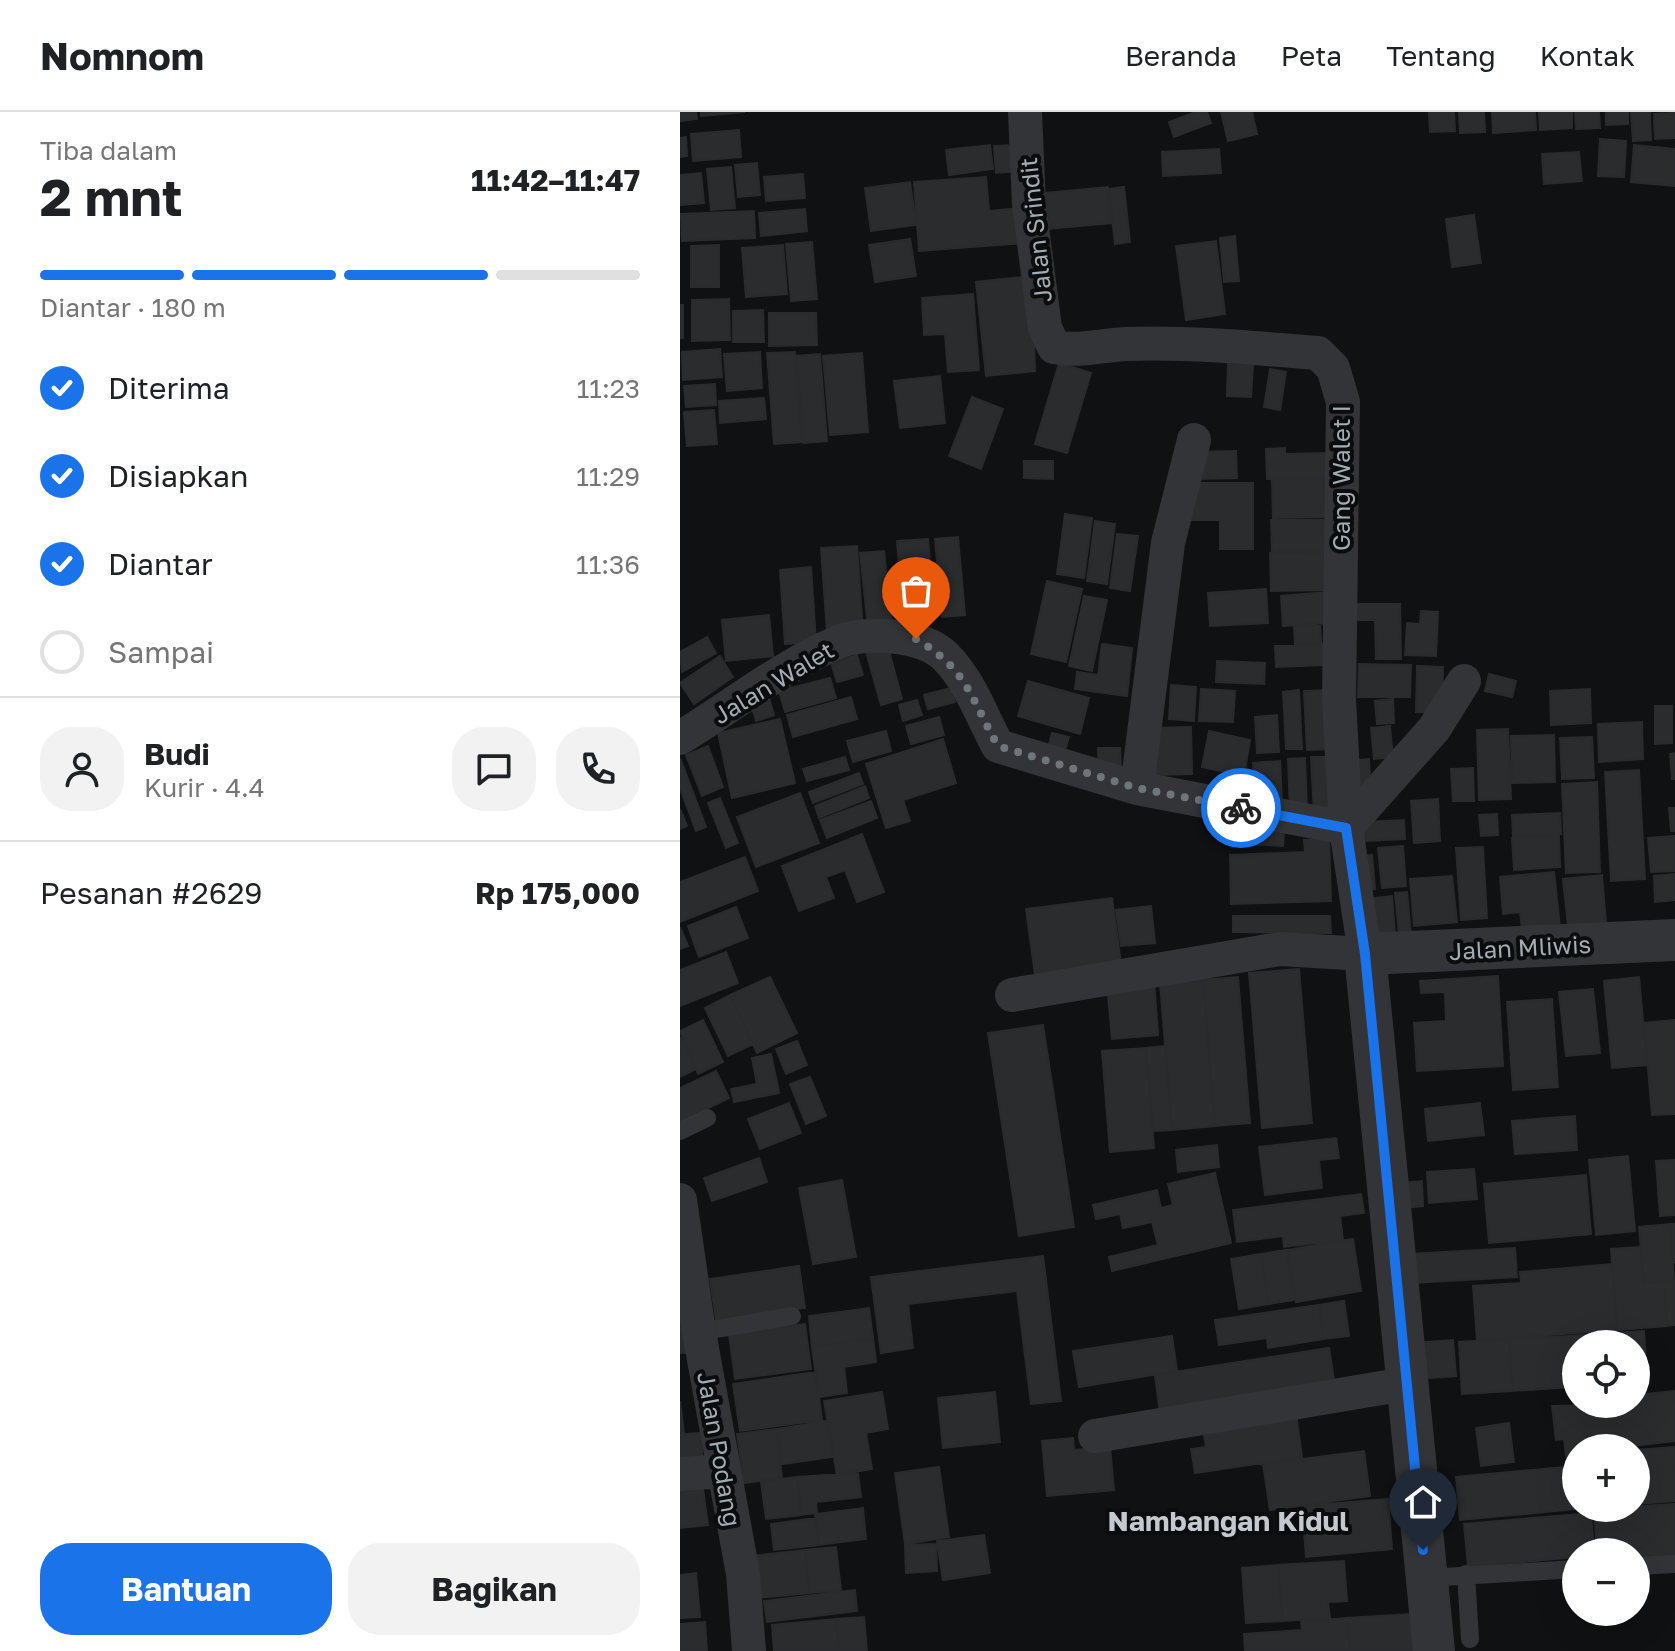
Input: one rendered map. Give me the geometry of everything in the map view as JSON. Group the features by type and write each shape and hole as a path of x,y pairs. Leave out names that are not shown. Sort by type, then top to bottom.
{"street":[{"name":"Jalan Srindit","path":"1025,112 1029,204 1045,328 1054,347"},
{"name":"Gang Walet I","path":"1054,347 1070,350 1127,344 1318,353 1333,368 1343,402 1339,700 1346,828"},
{"path":"1137,788 1168,543 1194,440"},
{"name":"Jalan Walet","path":"680,738 839,641 883,637 916,639 945,655 974,693 1005,749 1137,788 1346,828"},
{"path":"1452,1645 1446,1576 1405,1384 1365,954 1346,828 1434,729 1464,681"},
{"name":"Jalan Mliwis","path":"1365,954 1675,940"},
{"path":"1012,995 1280,949 1365,954"},
{"name":"Jalan Podang","path":"680,1200 699,1332 743,1574 749,1651"},
{"path":"1095,1436 1405,1384"},
{"path":"680,1474 724,1471"}],"lane":[{"path":"680,1131 707,1118"},
{"path":"699,1332 792,1316"},
{"path":"1650,1565 1675,1564"},
{"path":"1446,1576 1562,1570"}],"building":[{"path":"680,112 696,112 697,119 680,121"},
{"path":"701,112 745,112 701,116"},
{"path":"1196,112 1207,112 1211,123 1174,137 1169,122"},
{"path":"1221,112 1252,112 1257,134 1228,141"},
{"path":"1429,112 1454,112 1455,131 1430,132"},
{"path":"1459,112 1484,112 1485,132 1460,133"},
{"path":"1492,112 1535,112 1536,130 1493,133"},
{"path":"1539,112 1572,112 1572,128 1540,130"},
{"path":"1575,112 1599,112 1600,128 1576,129"},
{"path":"1606,112 1628,112 1628,124 1606,125"},
{"path":"1631,112 1650,112 1651,140 1633,141"},
{"path":"1675,113 1675,138 1655,139 1654,114"},
{"path":"739,130 741,157 693,161 691,134"},
{"path":"686,137 687,156 680,157 680,138"},
{"path":"1600,139 1626,141 1624,177 1598,176"},
{"path":"990,145 993,169 949,175 946,150"},
{"path":"1021,145 1022,171 996,173 994,146"},
{"path":"1634,145 1675,149 1675,186 1631,182"},
{"path":"1219,149 1221,173 1163,176 1162,152"},
{"path":"1579,152 1582,181 1544,184 1542,154"},
{"path":"757,163 760,195 738,197 735,165"},
{"path":"731,167 735,208 711,210 707,169"},
{"path":"701,173 704,203 680,205 680,175"},
{"path":"803,174 805,198 766,201 764,177"},
{"path":"986,177 989,211 1022,208 1024,243 919,251 914,182"},
{"path":"910,182 916,225 871,231 865,188"},
{"path":"1108,187 1111,223 1048,229 1045,193"},
{"path":"1124,187 1130,242 1115,244 1109,189"},
{"path":"805,209 807,231 761,236 759,213"},
{"path":"754,211 755,238 682,241 681,214"},
{"path":"1474,215 1481,263 1452,267 1446,219"},
{"path":"1235,236 1239,281 1224,282 1220,238"},
{"path":"910,239 916,276 875,282 869,245"},
{"path":"1216,241 1225,314 1186,320 1176,246"},
{"path":"812,242 817,299 791,301 786,244"},
{"path":"719,245 719,287 691,287 691,246"},
{"path":"783,245 787,294 746,297 742,248"},
{"path":"1032,276 1035,371 986,376 976,282"},
{"path":"973,294 979,370 948,372 945,334 924,335 922,298"},
{"path":"729,299 730,340 692,341 692,300"},
{"path":"680,305 683,305 683,338 680,338"},
{"path":"763,310 764,342 733,342 733,311"},
{"path":"769,313 816,313 817,345 769,346"},
{"path":"720,349 722,377 683,380 682,352"},
{"path":"760,352 762,388 727,391 724,354"},
{"path":"795,352 802,442 774,444 767,353"},
{"path":"862,353 868,432 830,435 823,356"},
{"path":"820,354 827,441 804,443 796,356"},
{"path":"1059,363 1091,373 1067,453 1035,444"},
{"path":"1228,364 1253,365 1251,397 1227,396"},
{"path":"1270,369 1286,372 1280,410 1264,407"},
{"path":"940,376 945,423 900,428 894,381"},
{"path":"715,384 716,405 686,407 684,386"},
{"path":"972,397 1003,409 981,469 949,456"},
{"path":"764,398 766,419 720,423 719,401"},
{"path":"714,410 717,444 687,446 684,412"},
{"path":"1285,448 1285,454 1328,453 1329,477 1267,479 1266,449"},
{"path":"1236,451 1237,478 1198,479 1196,452"},
{"path":"1024,461 1053,461 1053,479 1024,478"},
{"path":"1272,479 1328,479 1329,517 1273,518"},
{"path":"1192,483 1253,483 1253,549 1220,549 1220,520 1192,520"},
{"path":"1065,514 1092,518 1084,578 1057,574"},
{"path":"1271,520 1329,520 1329,551 1272,551"},
{"path":"1095,521 1115,524 1107,584 1087,581"},
{"path":"1117,534 1138,536 1130,591 1110,588"},
{"path":"958,537 965,615 942,617 935,539"},
{"path":"928,539 935,618 903,621 897,541"},
{"path":"857,546 863,630 827,632 821,548"},
{"path":"884,551 892,625 868,628 860,553"},
{"path":"1329,552 1330,590 1271,591 1270,553"},
{"path":"811,567 816,642 785,644 780,570"},
{"path":"1047,581 1082,589 1066,662 1031,654"},
{"path":"1266,589 1268,623 1210,626 1208,593"},
{"path":"1328,592 1330,623 1283,626 1281,596"},
{"path":"1084,596 1107,600 1092,671 1069,666"},
{"path":"1353,604 1400,604 1401,659 1376,659 1375,620 1353,620"},
{"path":"1421,611 1438,612 1436,656 1405,655 1407,623 1420,624"},
{"path":"769,615 773,656 726,661 722,620"},
{"path":"1320,625 1321,643 1295,644 1294,627"},
{"path":"707,637 716,653 682,672 680,652"},
{"path":"1102,644 1132,648 1127,696 1075,689 1077,672 1098,675"},
{"path":"1324,644 1325,665 1276,667 1275,646"},
{"path":"888,647 902,699 881,705 866,652"},
{"path":"857,655 863,675 837,682 831,663"},
{"path":"720,656 733,677 694,704 680,683"},
{"path":"1217,661 1265,663 1264,684 1216,682"},
{"path":"1359,664 1411,665 1410,697 1358,697"},
{"path":"1417,666 1443,667 1442,712 1416,712"},
{"path":"1489,674 1516,681 1512,697 1485,691"},
{"path":"830,678 836,698 785,712 779,691"},
{"path":"1028,681 1089,698 1080,734 1018,716"},
{"path":"1171,685 1196,687 1194,721 1169,719"},
{"path":"951,688 955,702 928,709 924,695"},
{"path":"1201,689 1235,691 1233,722 1199,721"},
{"path":"1590,689 1591,723 1551,725 1550,691"},
{"path":"1299,690 1302,749 1286,749 1283,692"},
{"path":"1332,690 1335,749 1307,750 1304,691"},
{"path":"767,691 774,715 756,721 749,696"},
{"path":"851,697 857,719 793,737 787,715"},
{"path":"1393,699 1394,723 1377,724 1375,701"},
{"path":"917,700 922,715 903,721 899,705"},
{"path":"1655,706 1672,706 1672,743 1655,744"},
{"path":"1277,715 1279,752 1257,753 1255,717"},
{"path":"939,717 944,735 911,744 906,726"},
{"path":"780,719 795,783 732,798 718,733"},
{"path":"1642,722 1643,759 1599,762 1598,724"},
{"path":"1390,726 1393,757 1374,759 1371,728"},
{"path":"1191,727 1192,774 1152,775 1151,728"},
{"path":"1508,729 1511,799 1479,800 1477,730"},
{"path":"886,731 891,751 853,762 847,741"},
{"path":"1209,731 1250,740 1244,776 1202,767"},
{"path":"1052,733 1069,737 1063,757 1047,753"},
{"path":"1554,735 1555,782 1512,783 1511,736"},
{"path":"1592,737 1594,778 1562,779 1560,738"},
{"path":"943,739 956,783 903,800 910,821 886,828 866,764"},
{"path":"708,746 723,787 702,796 686,755"},
{"path":"1098,748 1120,748 1121,772 1099,772"},
{"path":"1675,753 1675,779 1672,779 1670,754"},
{"path":"845,757 849,770 807,781 803,769"},
{"path":"1311,757 1332,757 1335,813 1314,814"},
{"path":"680,758 706,827 696,831 680,788"},
{"path":"1305,758 1307,810 1290,811 1288,759"},
{"path":"1369,759 1371,794 1351,795 1349,761"},
{"path":"1280,761 1282,802 1255,803 1253,763"},
{"path":"1473,768 1474,801 1453,801 1451,769"},
{"path":"1639,770 1645,879 1611,881 1605,772"},
{"path":"859,773 863,784 813,803 809,792"},
{"path":"1597,782 1600,872 1566,873 1562,784"},
{"path":"865,786 869,798 819,818 815,806"},
{"path":"800,793 819,843 756,867 737,817"},
{"path":"720,798 738,843 726,848 708,803"},
{"path":"1438,799 1440,841 1414,843 1411,801"},
{"path":"871,801 877,818 827,838 820,820"},
{"path":"1669,808 1675,808 1675,831 1671,831"},
{"path":"680,809 687,826 680,829"},
{"path":"1560,813 1561,834 1513,836 1512,815"},
{"path":"1497,814 1498,835 1481,836 1479,815"},
{"path":"1404,820 1405,839 1365,841 1364,822"},
{"path":"1249,828 1284,830 1283,846 1248,844"},
{"path":"862,834 884,892 857,902 845,870 826,877 834,898 799,911 782,866"},
{"path":"1559,836 1560,867 1514,870 1512,838"},
{"path":"1675,836 1675,871 1651,872 1648,838"},
{"path":"1329,839 1331,901 1231,904 1230,855 1305,852 1304,840"},
{"path":"1403,846 1406,886 1382,888 1378,848"},
{"path":"1483,847 1487,918 1461,920 1456,848"},
{"path":"1372,855 1375,889 1360,890 1357,857"},
{"path":"745,857 758,891 680,922 680,882"},
{"path":"1554,872 1560,926 1522,930 1520,912 1503,914 1500,877"},
{"path":"1675,874 1675,900 1655,902 1654,876"},
{"path":"1602,875 1606,923 1568,926 1563,879"},
{"path":"1452,876 1457,922 1414,926 1410,879"},
{"path":"1407,892 1411,934 1399,935 1395,893"},
{"path":"1392,896 1395,935 1370,938 1367,899"},
{"path":"1112,898 1121,964 1035,975 1026,909"},
{"path":"1151,906 1155,943 1121,946 1116,910"},
{"path":"736,907 748,938 699,957 688,926"},
{"path":"1233,916 1330,916 1331,933 1233,932"},
{"path":"680,927 688,946 680,949"},
{"path":"726,952 738,983 680,1006 680,970"},
{"path":"1299,969 1312,1123 1262,1128 1249,973"},
{"path":"1498,976 1503,1066 1417,1071 1414,1023 1446,1021 1445,992 1421,993 1420,981"},
{"path":"770,977 797,1033 757,1053 730,995"},
{"path":"1238,977 1250,1123 1215,1126 1203,980"},
{"path":"1639,977 1647,1065 1612,1068 1604,981"},
{"path":"1154,980 1158,1035 1112,1039 1107,984"},
{"path":"1203,980 1215,1126 1172,1130 1160,983"},
{"path":"1593,989 1600,1053 1566,1056 1559,992"},
{"path":"730,995 753,1044 728,1056 705,1008"},
{"path":"1552,999 1558,1087 1513,1090 1507,1002"},
{"path":"703,1020 723,1062 698,1074 680,1031"},
{"path":"1675,1020 1675,1114 1652,1115 1644,1023"},
{"path":"1043,1025 1074,1227 1019,1236 988,1033"},
{"path":"680,1037 696,1069 680,1077"},
{"path":"797,1041 807,1065 786,1074 776,1049"},
{"path":"1165,1046 1172,1130 1153,1131 1146,1048"},
{"path":"1146,1048 1154,1148 1110,1152 1102,1051"},
{"path":"771,1054 779,1093 734,1102 731,1089 757,1084 752,1058"},
{"path":"716,1071 729,1098 680,1122 680,1088"},
{"path":"810,1077 826,1116 806,1124 790,1084"},
{"path":"789,1103 801,1133 760,1149 748,1119"},
{"path":"1480,1103 1484,1135 1428,1141 1425,1109"},
{"path":"1575,1116 1577,1150 1515,1154 1512,1121"},
{"path":"1336,1138 1339,1158 1319,1160 1322,1188 1265,1195 1259,1147"},
{"path":"1217,1145 1219,1167 1178,1172 1176,1150"},
{"path":"1628,1156 1635,1231 1596,1235 1589,1160"},
{"path":"759,1158 767,1182 712,1201 704,1178"},
{"path":"1675,1160 1675,1215 1660,1216 1656,1161"},
{"path":"1474,1169 1477,1199 1429,1203 1427,1172"},
{"path":"1215,1173 1231,1243 1112,1271 1109,1257 1158,1245 1152,1222 1123,1228 1120,1214 1096,1219 1093,1205 1157,1190 1161,1208 1173,1205 1168,1184"},
{"path":"1586,1175 1591,1234 1489,1243 1484,1184"},
{"path":"842,1180 856,1257 813,1264 799,1188"},
{"path":"1422,1181 1423,1206 1404,1208 1402,1183"},
{"path":"1361,1194 1364,1213 1340,1216 1343,1240 1284,1247 1283,1236 1237,1242 1233,1210"},
{"path":"1670,1224 1675,1224 1673,1263"},
{"path":"1670,1224 1674,1281 1644,1283 1639,1227"},
{"path":"1353,1239 1361,1291 1296,1302 1287,1250"},
{"path":"1641,1247 1644,1283 1664,1282 1667,1326 1617,1330 1611,1249"},
{"path":"1515,1248 1517,1277 1412,1283 1410,1254"},
{"path":"1286,1250 1294,1300 1269,1304 1261,1254"},
{"path":"1261,1254 1269,1304 1239,1309 1231,1259"},
{"path":"1043,1256 1061,1401 1031,1404 1017,1291 908,1304 913,1348 881,1353 871,1277"},
{"path":"1612,1264 1617,1330 1562,1330 1562,1334 1477,1340 1473,1286 1521,1283 1520,1272"},
{"path":"799,1266 805,1308 716,1320 710,1279"},
{"path":"1674,1281 1675,1325 1667,1326 1664,1282"},
{"path":"1344,1301 1349,1336 1324,1339 1319,1305"},
{"path":"1319,1305 1324,1339 1268,1348 1267,1338 1219,1345 1215,1320"},
{"path":"869,1308 873,1338 812,1347 809,1316"},
{"path":"680,1317 695,1352 680,1353"},
{"path":"805,1324 811,1369 735,1379 729,1334"},
{"path":"1172,1336 1177,1371 1079,1387 1073,1351"},
{"path":"1562,1336 1562,1388 1512,1391 1509,1339"},
{"path":"873,1338 876,1362 844,1367 847,1393 819,1397 812,1347"},
{"path":"1509,1339 1512,1391 1462,1394 1459,1342"},
{"path":"1453,1340 1456,1376 1417,1379 1414,1343"},
{"path":"1329,1348 1335,1386 1160,1412 1155,1375"},
{"path":"816,1372 822,1420 740,1431 733,1384"},
{"path":"1675,1391 1675,1441 1650,1444 1650,1434 1562,1434 1562,1439 1556,1440 1552,1406 1562,1406 1562,1418 1650,1418 1650,1394"},
{"path":"882,1392 888,1429 866,1433 872,1469 837,1475 824,1401"},
{"path":"995,1392 1000,1442 943,1448 938,1398"},
{"path":"680,1401 684,1434 701,1433 703,1470 680,1471"},
{"path":"1295,1407 1302,1457 1195,1473 1191,1449 1206,1447 1202,1421"},
{"path":"827,1421 833,1457 782,1464 777,1429"},
{"path":"1509,1423 1514,1462 1481,1466 1476,1428"},
{"path":"776,1429 782,1478 744,1483 737,1434"},
{"path":"1073,1438 1074,1450 1110,1447 1114,1490 1047,1496 1042,1441"},
{"path":"1675,1447 1675,1501 1650,1503 1650,1449"},
{"path":"1364,1451 1370,1496 1270,1510 1263,1464"},
{"path":"939,1467 949,1537 905,1544 895,1473"},
{"path":"1562,1467 1562,1510 1460,1520 1456,1477"},
{"path":"858,1473 861,1497 816,1502 817,1513 801,1515 797,1477"},
{"path":"797,1477 801,1515 766,1519 761,1482"},
{"path":"703,1489 708,1525 680,1528 680,1492"},
{"path":"1388,1499 1392,1549 1306,1557 1302,1506"},
{"path":"1675,1504 1675,1560 1650,1562 1650,1538 1596,1538 1595,1522 1650,1522 1650,1506"},
{"path":"863,1508 866,1539 819,1545 815,1514"},
{"path":"1562,1516 1562,1522 1592,1522 1593,1538 1562,1538 1562,1558 1468,1567 1464,1524"},
{"path":"816,1518 819,1545 774,1550 771,1524"},
{"path":"984,1535 990,1573 943,1580 937,1541"},
{"path":"936,1544 937,1571 906,1573 905,1545"},
{"path":"836,1547 841,1590 810,1593 805,1550"},
{"path":"805,1550 810,1593 757,1598 752,1556"},
{"path":"1344,1561 1347,1601 1328,1602 1330,1618 1283,1621 1278,1565"},
{"path":"1278,1565 1283,1621 1246,1623 1242,1568"},
{"path":"696,1573 700,1617 680,1618 680,1575"},
{"path":"855,1590 857,1611 767,1622 764,1601"},
{"path":"1412,1614 1415,1651 1350,1651 1347,1618"},
{"path":"864,1617 867,1651 839,1651 836,1619"},
{"path":"1347,1618 1350,1651 1245,1651 1244,1634 1302,1630 1301,1622"},
{"path":"836,1619 839,1651 774,1651 772,1625"},
{"path":"705,1622 707,1651 680,1651 680,1624"}],"way so far":[{"path":"916,639 945,655 974,693 998,746 1137,788 1241,808"}],"district":[{"name":"Nambangan Kidul","path":"1228,1520"}],"route":[{"path":"1241,808 1346,828 1365,954 1423,1550"}]}
